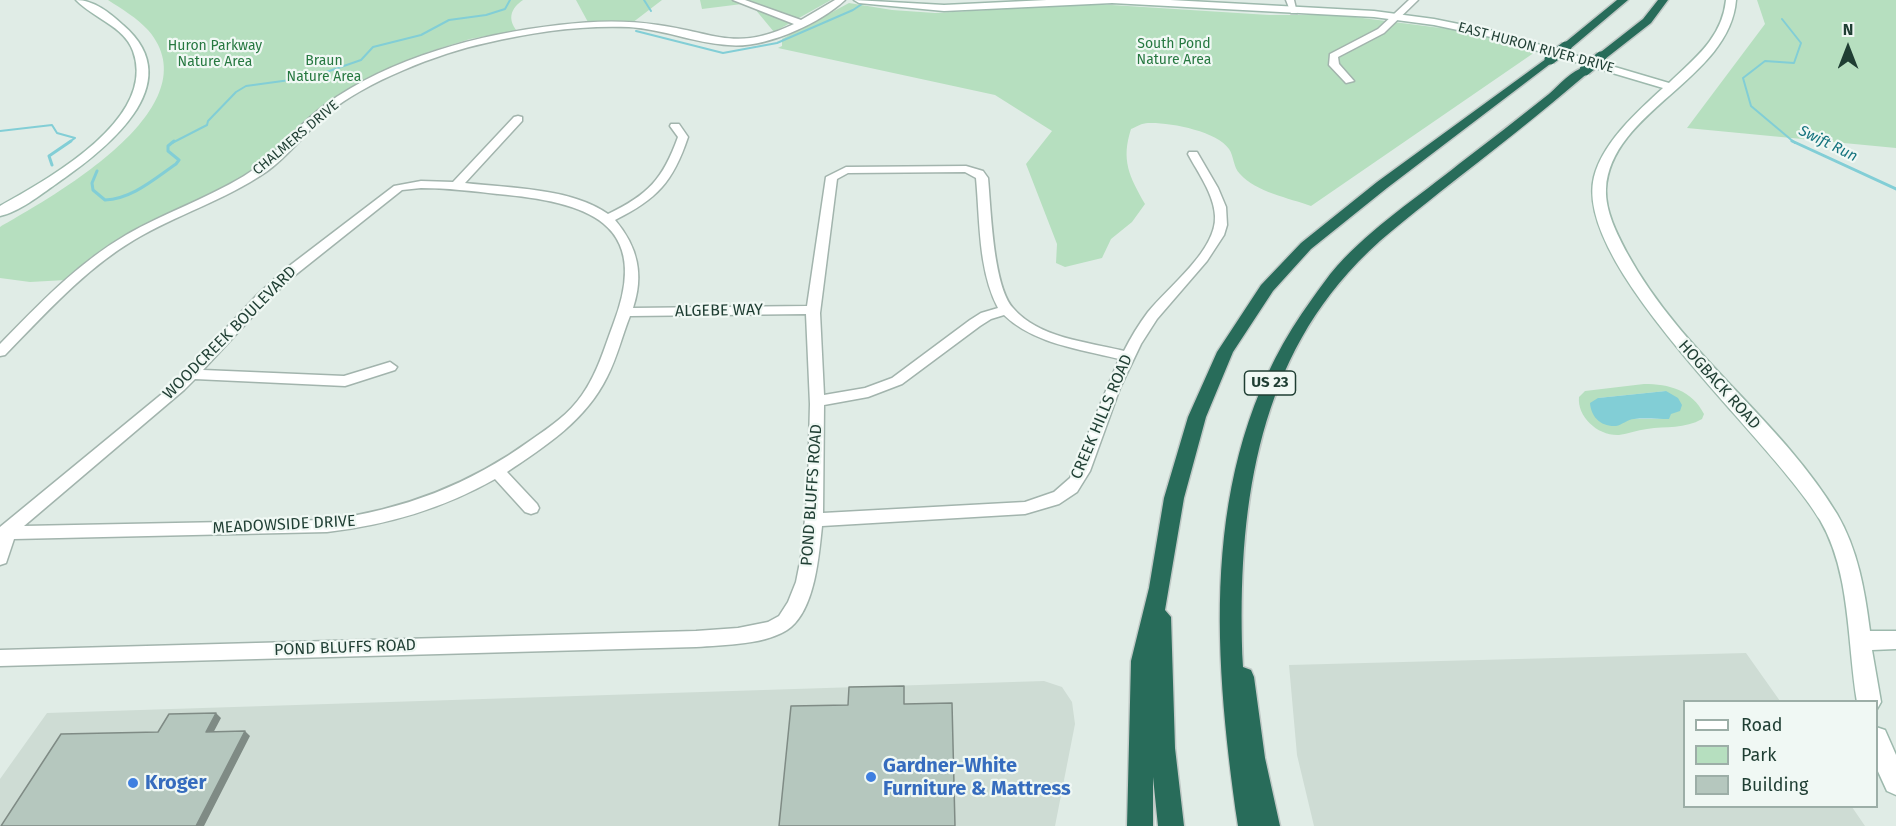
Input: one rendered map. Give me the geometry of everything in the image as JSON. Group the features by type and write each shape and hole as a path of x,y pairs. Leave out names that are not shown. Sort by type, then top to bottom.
{"highway":[{"path":"1140,826 1142,661 1161,588 1174,498 1197,417 1225,352 1267,288 1306,246 1566,47 1623,0"},
{"name":"US 23","path":"1251,826 1238,746 1232,689 1228,598 1239,494 1250,437 1272,378 1302,322 1340,272 1375,238 1647,21 1664,0"},
{"path":"1161,588 1160,689 1171,826"},
{"path":"1228,598 1236,629 1253,758 1267,826"}],"main road":[{"path":"0,212 56,178 97,147 130,110 141,89 144,65 134,41 81,0"},
{"name":"EAST HURON RIVER DRIVE","path":"859,0 944,8 1112,0 1292,5 1395,16 1493,34 1671,87"},
{"path":"1671,87 1716,43 1724,32 1731,0"},
{"name":"HOGBACK ROAD","path":"1671,87 1635,124 1605,163 1600,176 1599,193 1606,225 1614,243 1651,304 1689,352 1770,441 1830,520 1842,546 1850,572 1862,641 1864,678 1869,700"},
{"path":"1862,641 1896,640"},
{"path":"1878,742 1896,783"}],"street":[{"path":"737,0 759,6 803,24"},
{"name":"CHALMERS DRIVE","path":"0,352 65,288 110,250 130,237 240,183 282,153 332,106 422,58 471,42 571,26 630,25 661,28 729,43 748,43 766,39 803,24 841,0"},
{"path":"1349,81 1334,65 1333,56 1381,31 1414,0"},
{"path":"455,187 518,119"},
{"path":"455,187 548,197 578,205 608,219 634,207 658,189 670,173 683,137 675,126"},
{"name":"CREEK HILLS ROAD","path":"812,520 1025,508 1061,496 1075,484 1084,469 1094,437 1127,356 1153,315 1214,243 1221,226 1221,208 1193,154"},
{"name":"POND BLUFFS ROAD","path":"0,658 747,635 783,623 794,614 804,590 809,559 817,449 817,401 812,349 813,310 832,177 856,169 966,169 980,173 994,276 999,295 1007,310"},
{"name":"WOODCREEK BOULEVARD","path":"4,535 193,374 262,298 290,273 392,192 412,185 455,187"},
{"name":"MEADOWSIDE DRIVE","path":"4,535 327,526 376,519 408,510 498,472 570,418 586,399 604,371 625,312 633,277 629,254 622,238 608,219"},
{"name":"ALGEBE WAY","path":"625,312 813,310"},
{"path":"817,401 858,396 897,381 986,316 1007,310 1018,320 1039,331 1127,356"},
{"path":"193,374 345,381 390,367"},
{"path":"498,472 531,508"},
{"path":"0,558 4,535"}],"shaded area":[{"path":"1746,653 1779,700 1683,700 1683,808 1853,808 1865,826 1314,826 1297,755 1289,665"},
{"path":"1044,681 1062,687 1072,702 1075,724 1055,826 0,826 0,779 47,713"}],"green space":[{"name":"Huron Parkway Nature Area","path":"108,0 523,0 513,10 511,18 517,31 470,39 428,52 363,84 249,174 121,237 91,257 66,280 30,282 0,278 0,227 87,172 119,146 144,118 160,89 163,59 148,30"},
{"path":"576,0 662,0 632,23 589,24"},
{"path":"700,0 831,0 774,32 750,3 702,9"},
{"path":"1757,0 1896,0 1896,148 1687,128 1765,24"},
{"name":"South Pond Nature Area","path":"849,3 892,10 935,13 1096,4 1269,15 1339,15 1464,31 1538,50 1311,206 1264,190 1247,180 1238,171 1229,149 1214,137 1168,124 1148,123 1137,126 1131,129 1127,159 1131,176 1145,204 1132,222 1111,239 1102,258 1065,267 1056,263 1057,244 1026,164 1052,131 995,95 778,48 782,46 782,39"},
{"path":"1644,384 1662,385 1686,394 1693,399 1704,414 1702,419 1689,424 1619,435 1611,434 1590,424 1581,412 1579,397 1585,391","holes":["1666,391 1669,419 1632,419 1598,398"]}],"water":[{"path":"1666,391 1678,398 1682,405 1680,411 1671,414 1669,419 1632,419 1611,426 1601,423 1592,413 1590,403 1598,398"}],"building":[{"name":"Gardner-White Furniture & Mattress","path":"904,686 904,704 952,703 955,826 779,826 791,706 848,705 849,687"},
{"name":"Kroger","path":"216,713 206,732 245,731 196,826 1,826 61,734 158,732 169,714"}],"waterway":[{"path":"172,143 207,125 208,121 236,92 246,86 312,77 361,60 373,47 421,35 449,20 486,15 505,9 510,0"},
{"path":"644,0 651,11"},
{"path":"636,31 723,53 777,43 853,10 868,0"},
{"name":"Swift Run","path":"1782,19 1801,43 1794,63 1765,61 1743,78 1751,106 1793,142"},
{"path":"0,131 52,125 57,133 75,138 68,143"},
{"path":"52,165 49,156 71,141"},
{"path":"97,171 92,183 93,190 105,200 124,196 134,192 176,164 179,160 168,151 168,146 174,141"},
{"name":"Swift Run","path":"1793,142 1896,189"}],"place":[{"name":"Gardner-White Furniture & Mattress","path":"871,777"},
{"name":"Kroger","path":"133,783"}],"park label":[{"name":"Braun Nature Area","path":"324,70"}]}
